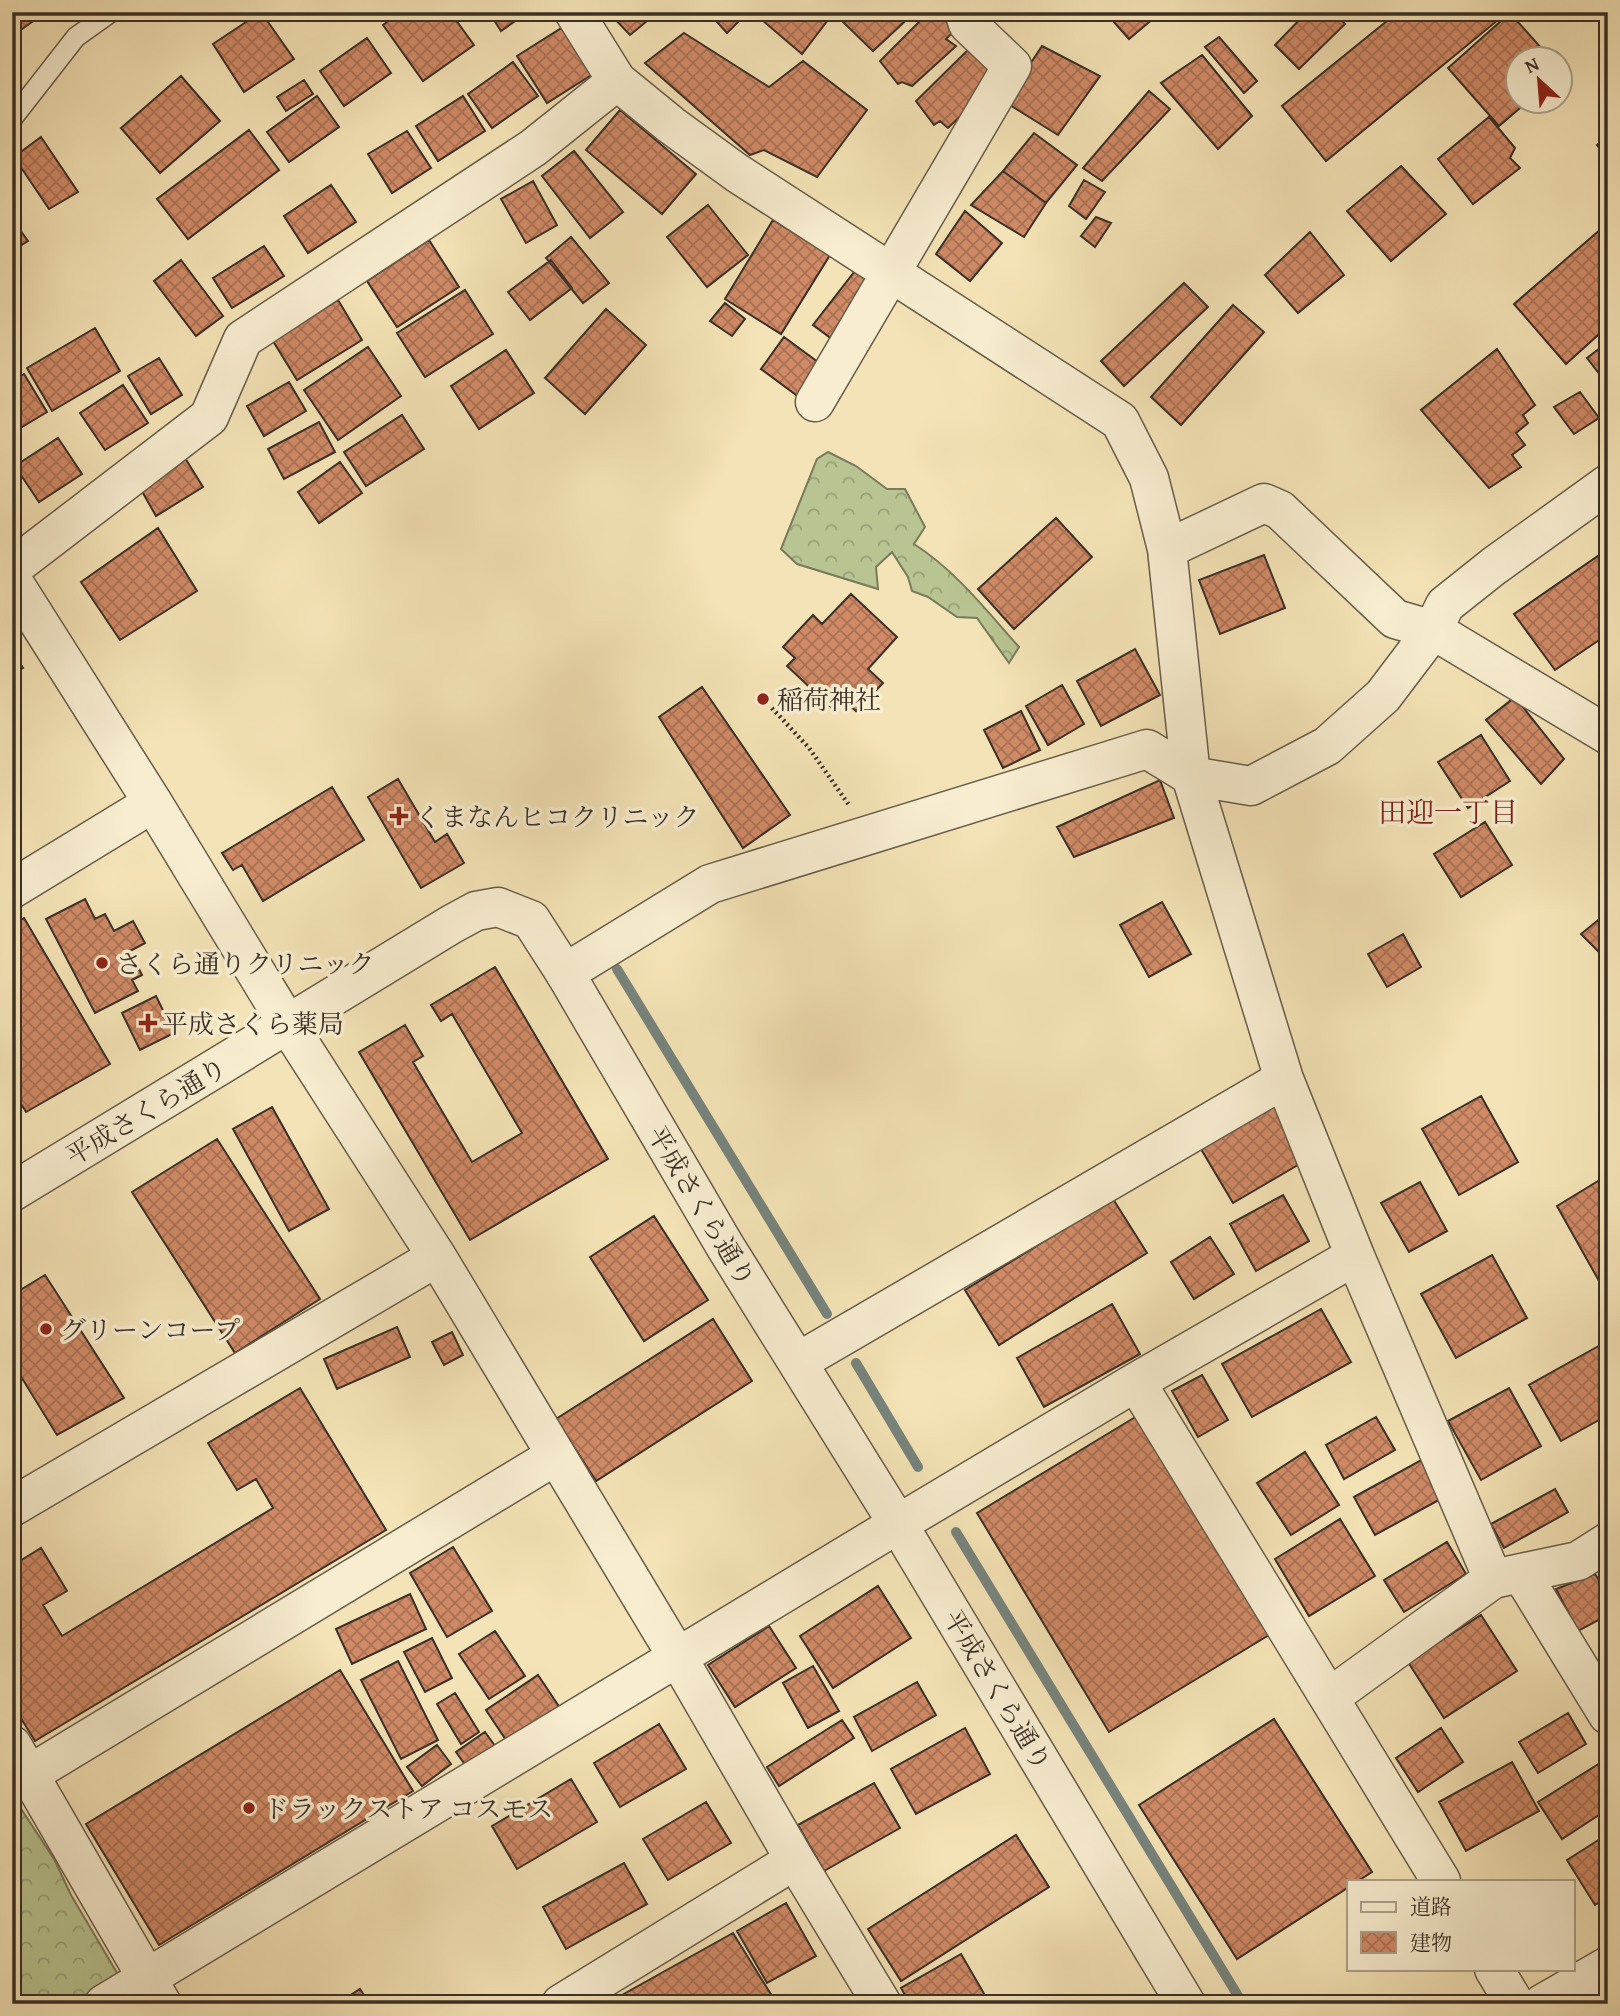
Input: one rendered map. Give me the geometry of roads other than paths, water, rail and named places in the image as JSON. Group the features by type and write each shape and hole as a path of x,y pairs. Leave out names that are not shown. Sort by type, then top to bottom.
{"street":[{"path":"573,12 617,81 671,125 737,173 1120,421 1149,478 1167,549 1191,776 1284,1079 1355,1256 1507,1576 1608,1715"},
{"path":"815,402 1012,66 968,24 964,12"},
{"path":"12,568 209,417 243,339 533,148 617,81"},
{"path":"565,973 710,884 1147,749 1191,776 1251,786 1327,747 1382,696 1433,630 1445,605 1494,566 1608,484"},
{"path":"1167,549 1264,503 1280,510 1395,619 1433,630 1608,735"},
{"path":"12,580 153,803 288,1025 437,1257 882,2004"},
{"path":"12,889 153,803"},
{"name":"平成さくら通り","path":"12,1192 452,924 477,911 498,907 531,920 565,973 725,1246 898,1524 1186,2004"},
{"path":"798,1362 1284,1079"},
{"path":"104,2004 154,1991 678,1658 1136,1382 1355,1256"},
{"path":"12,1507 437,1257"},
{"path":"1136,1382 1440,1880"},
{"path":"154,1991 21,1760 555,1456"},
{"path":"1330,1697 1507,1576 1578,1561 1608,1542"},
{"path":"561,2004 794,1860"},
{"path":"1542,2004 1608,1966"},
{"path":"1495,1970 1515,2004"}],"lane":[{"path":"12,119 76,37 111,12"}],"waterway":[{"path":"617,969 827,1314"},
{"path":"856,1363 918,1467"},
{"path":"956,1532 1243,2004"}],"place":[{"name":"稲荷神社","path":"763,699"},
{"name":"くまなんヒコクリニック","path":"399,816"},
{"name":"さくら通りクリニック","path":"102,963"},
{"name":"平成さくら薬局","path":"148,1023"},
{"name":"グリーンコープ","path":"46,1329"},
{"name":"ドラックストア コスモス","path":"249,1808"}],"district":[{"name":"田迎一丁目","path":"1448,811"}]}
